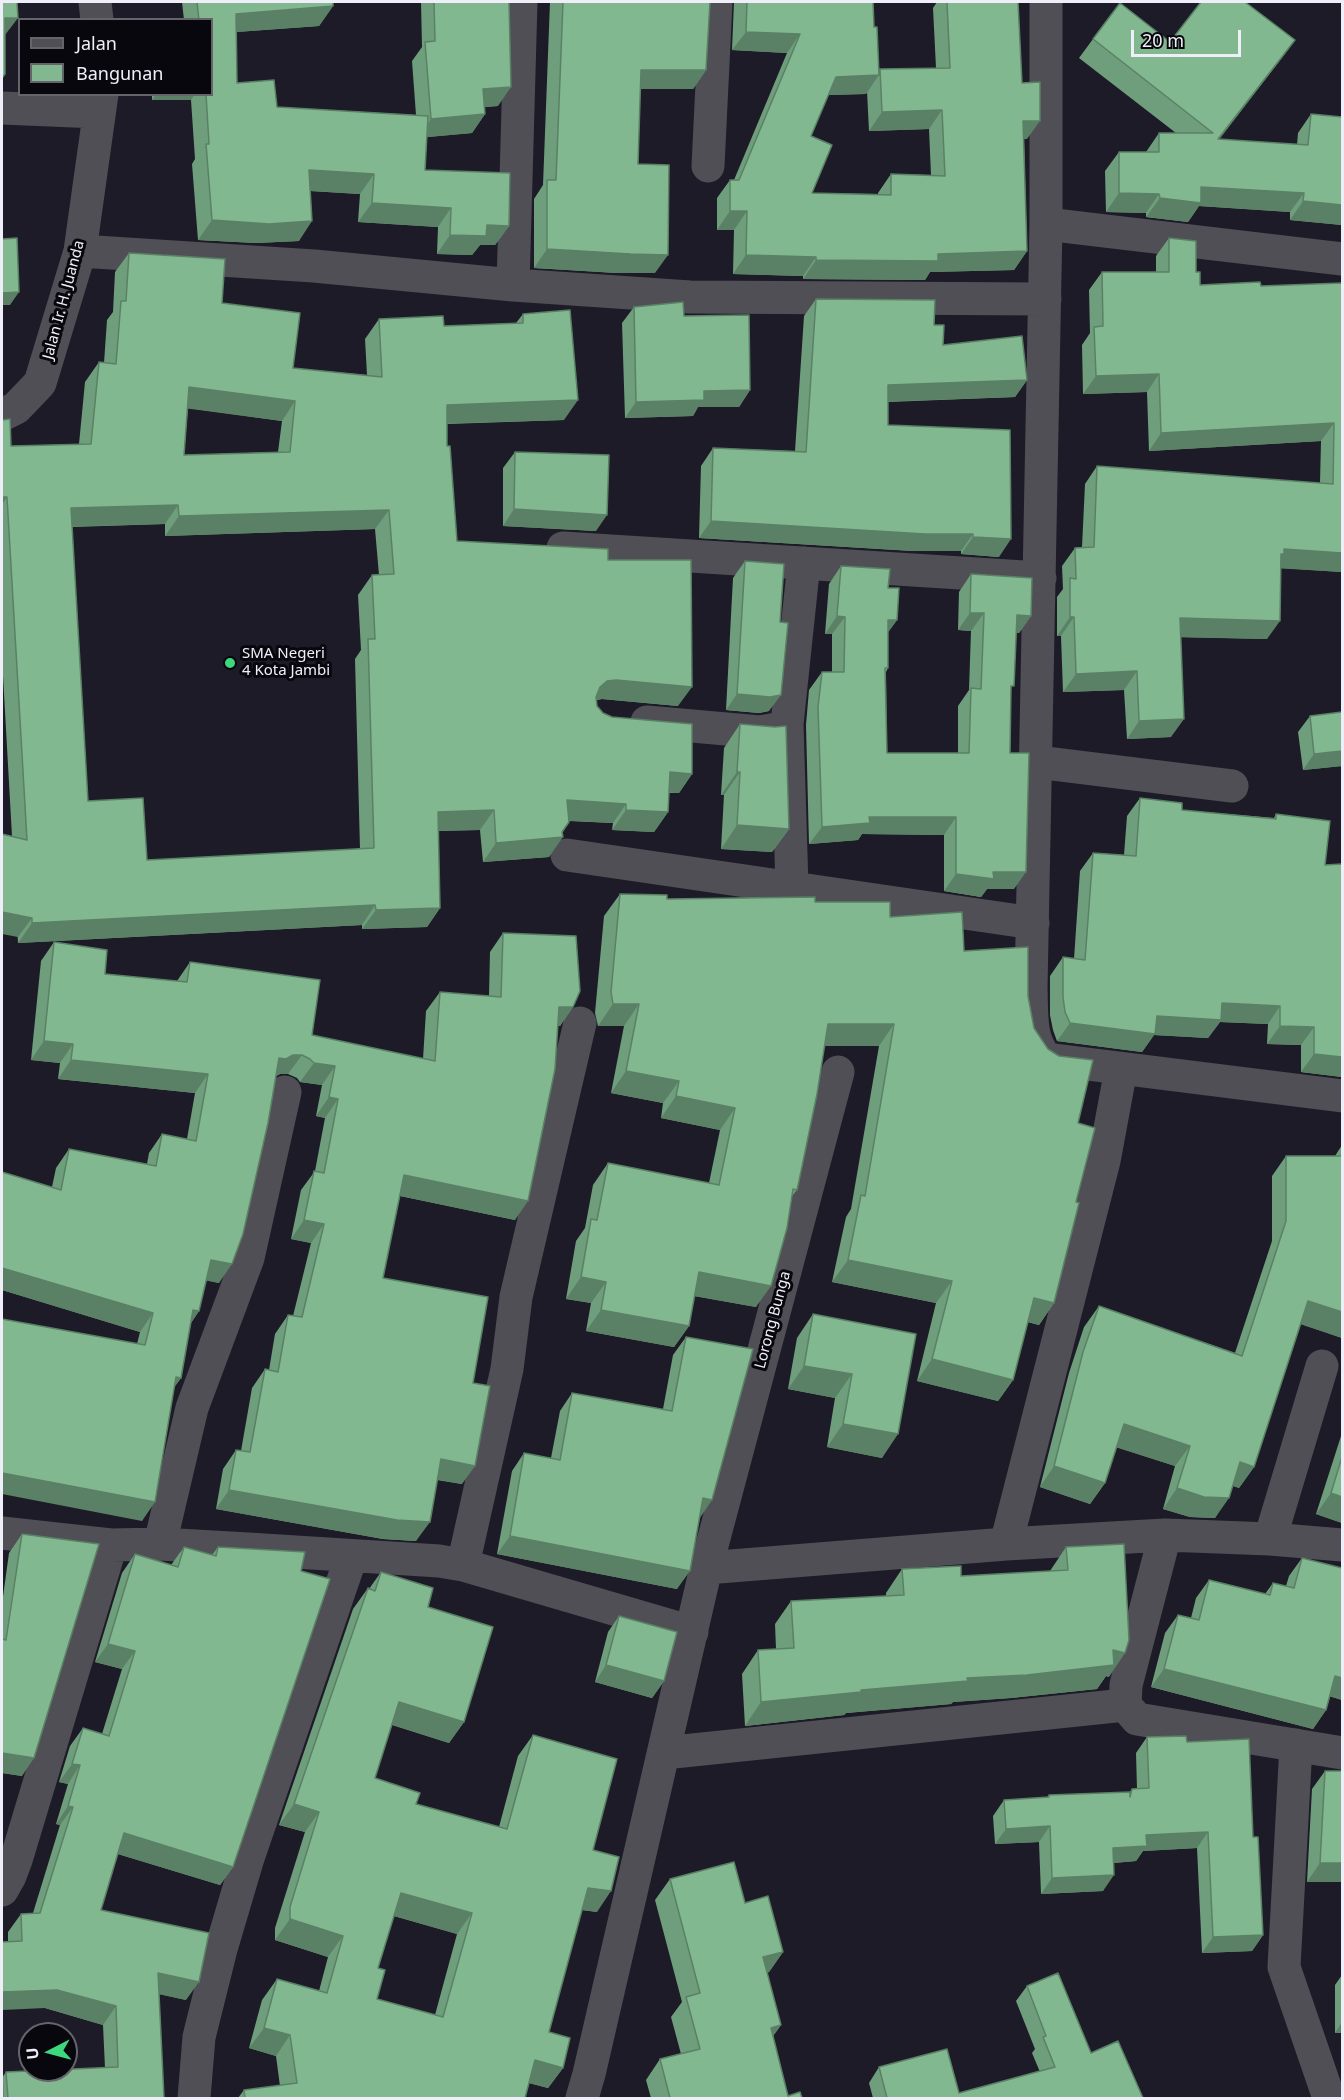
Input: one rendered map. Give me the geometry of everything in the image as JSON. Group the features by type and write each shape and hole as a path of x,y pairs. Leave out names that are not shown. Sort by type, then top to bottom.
{"street":[{"path":"95,2 97,18"},
{"path":"513,285 521,2"},
{"path":"708,166 716,2"},
{"path":"1046,2 1045,298 1031,988 1034,1041 1039,1052 1047,1059 1342,1096"},
{"path":"2,108 100,103"},
{"name":"Jalan Ir. H. Juanda","path":"2,415 16,408 40,383 80,251 100,103"},
{"path":"1046,224 1342,259"},
{"path":"80,251 314,266 513,285 690,297 1045,298"},
{"path":"530,546 1040,578"},
{"path":"792,887 787,724 804,563"},
{"path":"612,719 760,732 777,729 787,724"},
{"path":"1037,762 1232,786"},
{"path":"567,855 1033,923"},
{"path":"463,1564 507,1369 516,1297 580,1023"},
{"path":"1006,1544 1104,1161 1120,1069"},
{"name":"Lorong Bunga","path":"582,2098 706,1568 838,1072"},
{"path":"160,1544 192,1408 248,1258 285,1092"},
{"path":"1270,1539 1322,1366"},
{"path":"2,1533 111,1545 160,1544 463,1564 692,1632"},
{"path":"1165,1535 1126,1685 1125,1705 1137,1719 1342,1753"},
{"path":"706,1568 1006,1544 1165,1535 1270,1539 1342,1545"},
{"path":"2,1890 16,1860 111,1545"},
{"path":"195,2098 199,2037 221,1949 247,1861 351,1557"},
{"path":"664,1753 1125,1705"},
{"path":"1296,1746 1284,1967 1329,2098"}],"building":[{"path":"2,2 17,2 18,18 5,18 5,74 2,78"},
{"path":"197,2 333,2 333,6 236,14 237,83 274,80 277,107 428,116 425,170 510,173 509,226 487,225 486,236 450,235 451,208 372,203 374,174 309,170 312,221 269,224 212,220 206,144 209,144 206,96 213,96 213,18 199,18"},
{"path":"434,2 509,2 511,87 483,89 485,114 431,119 425,42 435,41"},
{"path":"563,2 710,2 706,70 641,70 638,164 669,165 668,255 547,249 547,180 556,180"},
{"path":"747,2 873,2 874,27 877,27 879,75 836,77 811,136 832,145 812,193 891,195 891,174 945,176 942,110 882,112 880,69 950,68 947,2 1018,2 1022,83 1040,82 1040,121 1023,121 1027,251 938,254 938,261 816,260 816,257 746,255 747,211 730,211 730,180 739,180 800,34 746,32"},
{"path":"1201,2 1245,2 1295,40 1218,139 1308,145 1311,114 1342,117 1342,205 1303,201 1304,193 1201,187 1201,203 1160,198 1159,194 1119,193 1119,152 1159,152 1159,133 1213,133 1093,39 1120,3 1170,42"},
{"path":"17,238 19,292 2,293 2,239"},
{"path":"1169,238 1196,241 1196,272 1200,272 1200,285 1260,282 1261,286 1342,283 1342,553 1284,549 1284,554 1281,554 1280,621 1180,618 1184,719 1139,721 1137,671 1076,674 1074,617 1070,617 1070,578 1076,579 1075,548 1094,547 1097,466 1333,484 1334,423 1161,433 1159,374 1096,376 1094,327 1103,326 1102,272 1169,272"},
{"path":"129,253 225,259 222,303 300,313 293,368 382,377 379,319 443,316 444,326 523,323 523,314 570,310 578,400 447,405 447,446 450,446 457,541 608,549 608,560 691,560 692,687 616,680 607,681 600,687 596,697 597,706 603,713 612,717 692,724 692,774 670,772 668,812 626,810 626,804 567,800 569,822 562,832 563,837 496,843 494,810 438,812 440,908 376,910 375,905 32,923 32,918 2,912 2,834 27,840 7,497 2,497 2,420 10,419 11,446 91,444 99,362 116,364 121,301 126,301","holes":["189,387 295,401 290,452 184,455","178,505 179,516 389,510 394,574 372,575 375,639 368,639 374,848 147,860 143,798 88,801 71,508"]},
{"path":"816,299 935,300 934,325 944,325 943,345 1022,336 1027,380 888,385 888,425 1010,430 1011,539 973,537 973,534 925,534 711,521 713,448 806,452"},
{"path":"683,302 684,316 749,315 750,390 704,391 704,400 636,402 634,307"},
{"path":"515,452 609,455 607,515 514,509"},
{"path":"745,561 784,564 780,622 788,623 781,695 770,697 737,694"},
{"path":"841,566 890,569 888,588 899,588 897,620 888,620 888,668 885,668 887,753 969,753 971,688 981,689 984,613 970,613 971,574 1032,578 1031,616 1017,615 1014,686 1011,686 1010,753 1029,753 1026,872 993,872 994,879 956,874 956,817 869,817 870,823 822,827 818,707 822,672 844,672 845,617 837,616"},
{"path":"1342,712 1342,751 1314,754 1310,716"},
{"path":"740,724 786,726 789,829 737,825"},
{"path":"1140,798 1182,803 1182,810 1276,819 1276,814 1330,821 1325,865 1342,864 1342,1057 1314,1054 1314,1027 1280,1026 1280,1006 1222,1003 1221,1020 1157,1016 1155,1034 1070,1023 1065,1012 1063,997 1063,957 1085,960 1093,853 1136,856"},
{"path":"620,894 667,895 667,899 815,897 815,902 890,902 890,917 962,912 964,951 1028,947 1028,996 1034,1028 1048,1049 1059,1056 1093,1060 1078,1123 1095,1128 1054,1303 1034,1298 1013,1380 932,1359 952,1281 848,1260 861,1195 865,1196 894,1024 828,1024 817,1094 799,1181 797,1190 793,1189 787,1228 771,1286 699,1272 689,1326 601,1310 606,1282 581,1277 591,1219 597,1220 608,1163 719,1185 735,1108 676,1096 679,1081 626,1071 639,1004 613,1004 611,992"},
{"path":"503,933 576,936 580,991 573,1007 559,1007 555,1069 528,1201 404,1175 383,1278 488,1297 473,1383 490,1386 475,1466 441,1459 430,1522 397,1520 229,1490 236,1450 250,1452 265,1369 278,1372 288,1315 302,1317 324,1224 304,1220 314,1171 324,1173 338,1099 329,1097 335,1066 314,1063 302,1055 293,1055 286,1059 279,1058 268,1123 243,1234 232,1264 211,1260 199,1311 193,1310 181,1378 176,1377 155,1502 2,1473 2,1319 145,1345 153,1313 2,1268 2,1172 61,1190 69,1149 156,1166 162,1134 196,1141 208,1074 71,1060 73,1044 44,1041 54,942 107,950 105,974 187,982 190,962 320,980 312,1035 435,1061 440,992 501,997"},
{"path":"1286,1156 1342,1156 1342,1312 1308,1301 1254,1467 1240,1462 1229,1498 1204,1497 1177,1488 1190,1446 1124,1424 1105,1483 1054,1466 1083,1352 1099,1306 1242,1356 1286,1221"},
{"path":"813,1314 916,1334 898,1434 843,1424 852,1374 804,1366"},
{"path":"686,1337 753,1349 712,1500 703,1498 690,1571 510,1536 524,1453 560,1460 572,1393 672,1411"},
{"path":"1342,1457 1342,1497 1331,1493"},
{"path":"22,1534 99,1544 34,1758 2,1753 2,1639 6,1640"},
{"path":"1124,1544 1129,1640 1125,1653 1113,1650 1114,1665 1027,1675 967,1678 968,1681 861,1690 861,1692 761,1702 758,1650 794,1648 791,1601 904,1595 902,1569 961,1566 961,1576 1068,1570 1066,1547"},
{"path":"184,1547 216,1556 218,1547 305,1552 301,1571 330,1579 233,1867 124,1833 101,1910 209,1933 199,1982 158,1973 164,2098 8,2098 6,2072 18,2071 18,2082 78,2082 78,2069 118,2067 116,2006 57,1990 2,1992 2,1942 22,1941 21,1914 40,1913 73,1807 68,1806 80,1765 72,1764 83,1728 109,1736 135,1651 108,1644 135,1554 178,1567"},
{"path":"1302,1558 1342,1568 1342,1678 1335,1676 1326,1710 1164,1669 1178,1615 1199,1620 1209,1580 1270,1595 1273,1583 1294,1588"},
{"path":"381,1572 433,1588 428,1607 493,1627 464,1722 399,1702 375,1778 420,1793 416,1804 507,1829 533,1735 617,1759 593,1850 619,1857 611,1891 588,1888 549,2032 570,2038 563,2068 535,2060 525,2098 245,2098 244,2090 297,2083 290,2035 264,2028 277,1979 327,1993 343,1936 290,1919 290,1907 319,1812 294,1804 368,1588 375,1591","holes":["401,1893 472,1913 443,2017 377,1999 385,1970 378,1968"]},
{"path":"619,1616 677,1632 664,1681 606,1665"},
{"path":"1186,1736 1187,1742 1249,1739 1253,1837 1258,1837 1263,1935 1213,1937 1208,1832 1146,1835 1147,1846 1113,1848 1114,1875 1052,1878 1050,1826 1006,1829 1004,1800 1049,1797 1049,1795 1130,1792 1130,1797 1132,1789 1149,1788 1147,1737"},
{"path":"1325,1771 1342,1771 1342,1863 1320,1863"},
{"path":"734,1862 745,1903 768,1896 783,1952 763,1957 781,2025 771,2028 788,2096 800,2092 802,2098 670,2098 660,2059 700,2049 686,1997 700,1993 670,1879"},
{"path":"1058,1973 1091,2053 1118,2041 1143,2098 887,2098 879,2067 947,2049 959,2093 1055,2067 1027,1986"}],"place":[{"name":"SMA Negeri 4 Kota Jambi","path":"230,663"}]}
